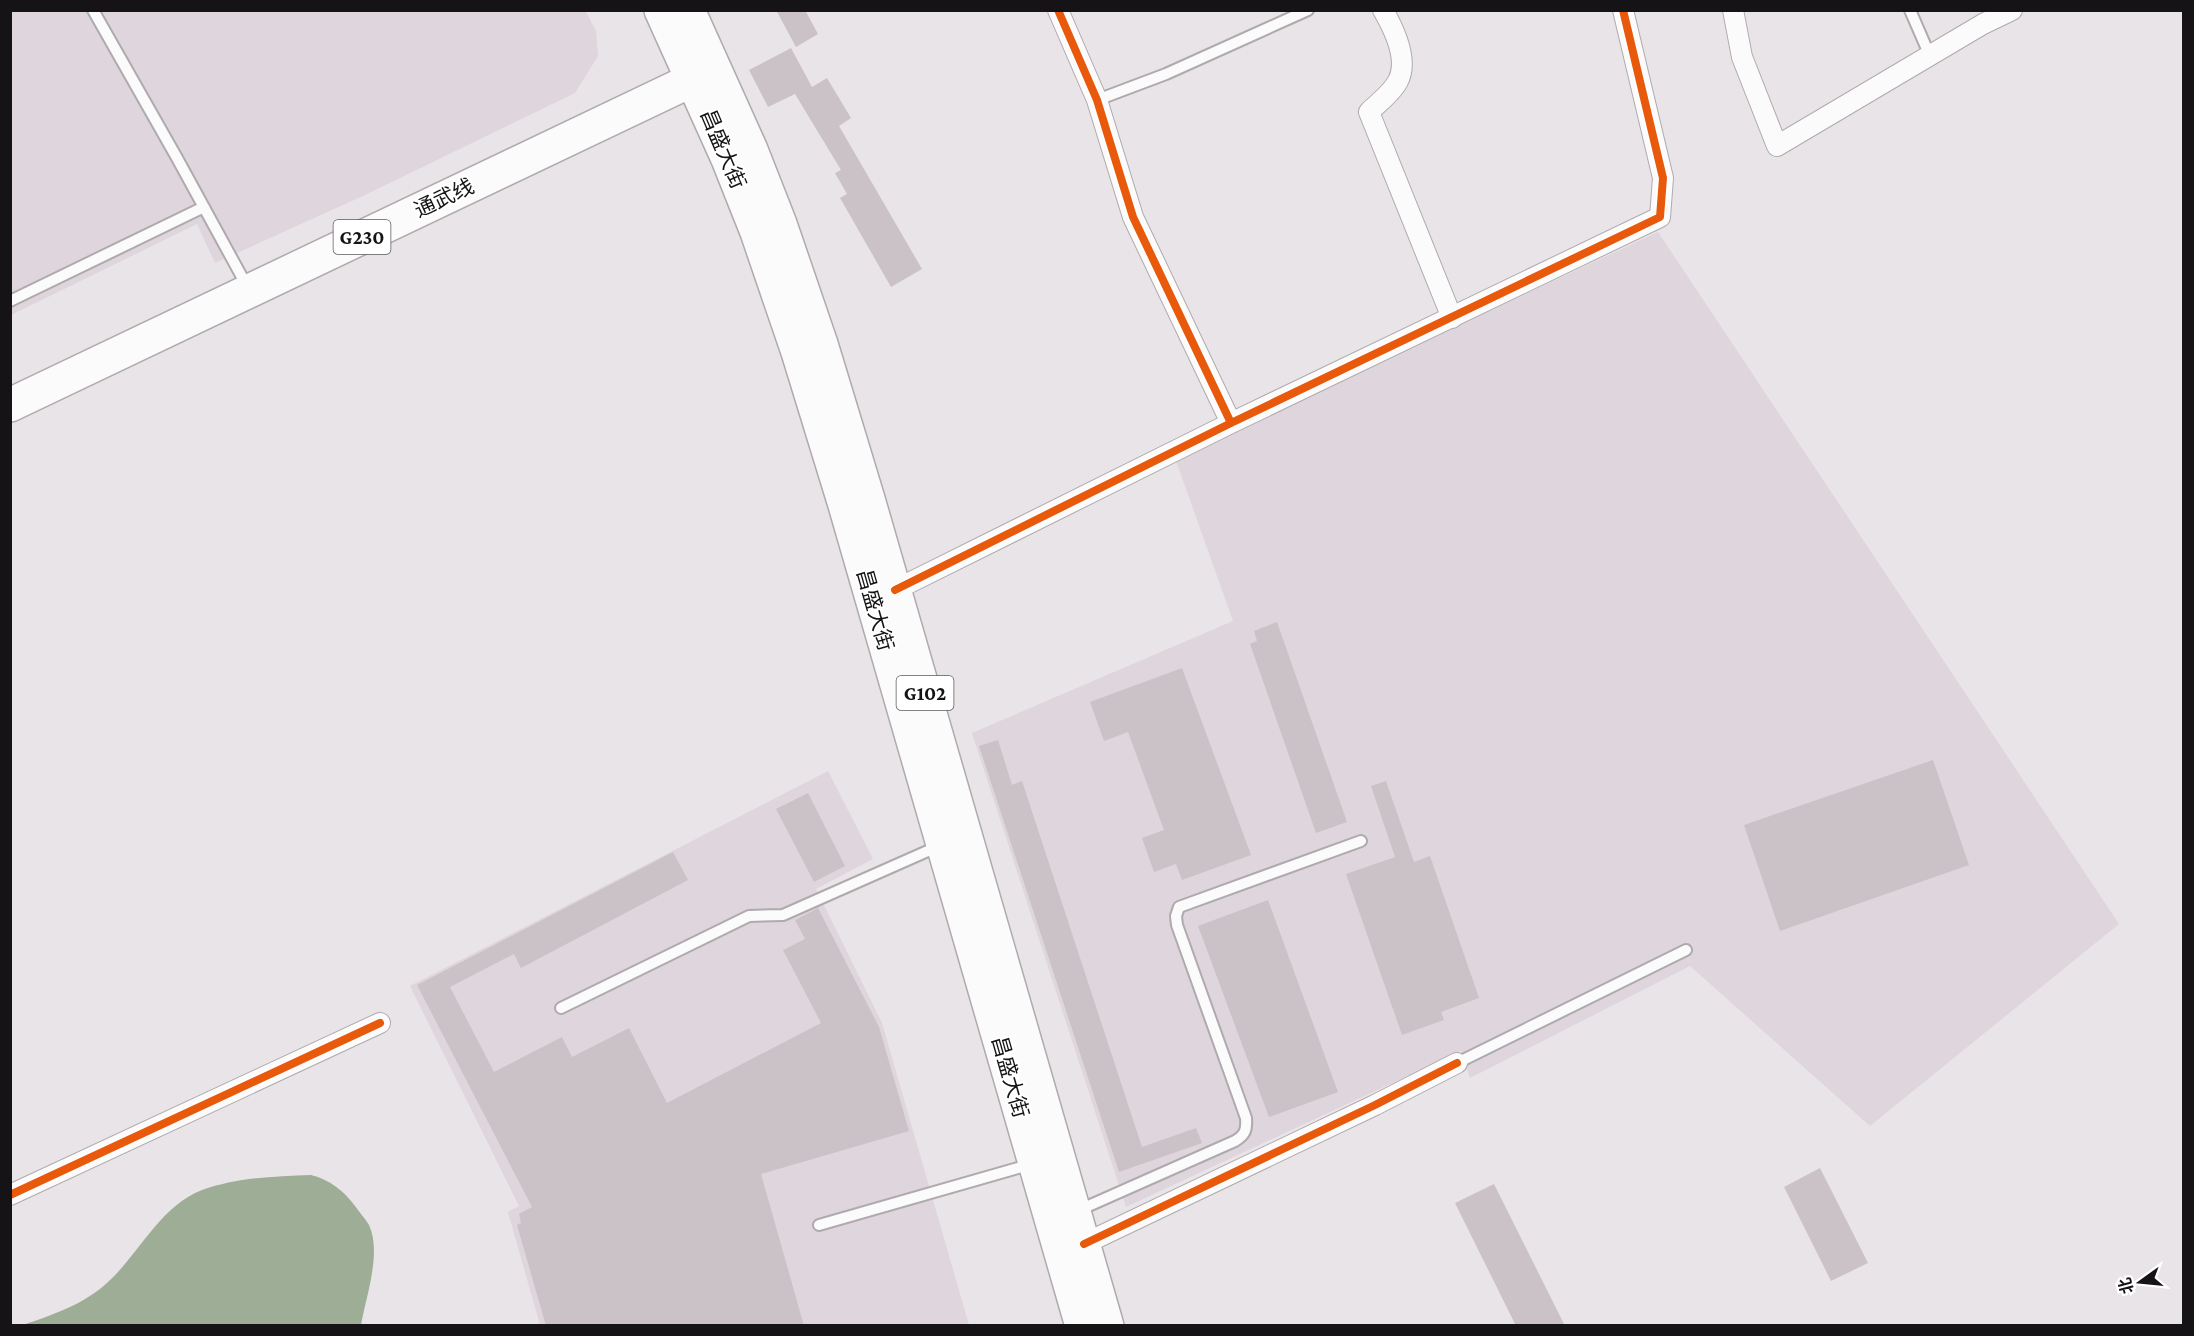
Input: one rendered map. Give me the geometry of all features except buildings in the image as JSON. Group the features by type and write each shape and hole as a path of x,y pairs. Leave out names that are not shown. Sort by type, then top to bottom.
{"highway":[{"name":"昌盛大街","path":"661,10 751,150 780,224 824,355 895,590 1107,1326"},
{"name":"昌盛大街","path":"688,10 728,159 757,232 798,352 845,505 1082,1326"},
{"name":"通武线","path":"10,405 704,74"}],"street":[{"path":"1058,10 1096,100 1133,217 1231,423"},
{"path":"1383,10 1390,23 1402,59 1402,72 1397,84 1369,112 1452,318"},
{"path":"895,590 1231,423 1660,217 1663,178 1623,10"},
{"path":"1732,10 1742,57 1777,146 1983,24 2012,10"},
{"path":"10,1195 380,1023"},
{"path":"1084,1244 1375,1105 1457,1063"}],"lane":[{"path":"93,10 249,291"},
{"path":"1096,100 1166,74 1308,10"},
{"path":"1910,10 1930,56"},
{"path":"10,301 204,207"},
{"path":"1074,1212 1234,1141 1243,1136 1247,1127 1246,1118 1177,925 1176,916 1179,907 1360,841"},
{"path":"561,1008 749,916 783,915 943,845"},
{"path":"1457,1063 1686,950"},
{"path":"819,1225 1035,1163"}],"shaded area":[{"path":"585,10 596,31 598,56 575,93 365,195 215,263 197,224 11,315 11,11"},
{"path":"1658,232 2119,924 1870,1126 1690,966 1470,1078 1461,1051 1126,1207 972,733 1233,621 1175,458"},
{"path":"828,771 873,859 816,889 882,1023 969,1325 540,1325 508,1212 519,1206 410,986"},
{"path":"311,1175 341,1190 369,1225 373,1236 374,1261 361,1325 23,1325 68,1308 99,1290 174,1207 202,1190 242,1180"}],"cycle path":[{"path":"1058,10 1097,100 1133,217 1231,423"},
{"path":"895,590 1231,423 1660,217 1663,178 1623,10"},
{"path":"10,1195 380,1023"},
{"path":"1084,1244 1375,1105 1457,1063"}]}
